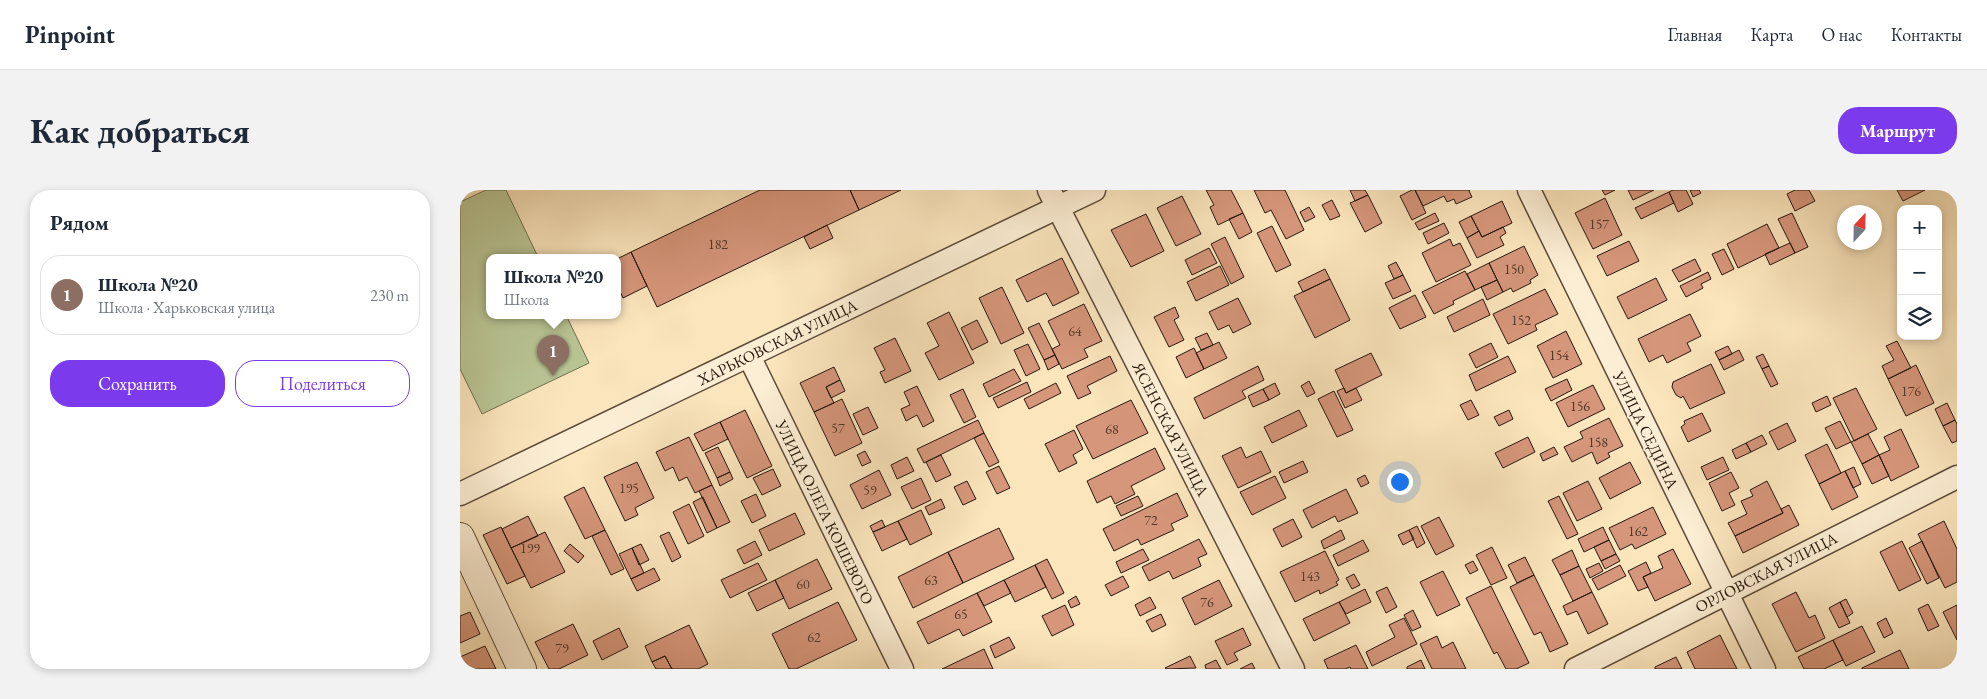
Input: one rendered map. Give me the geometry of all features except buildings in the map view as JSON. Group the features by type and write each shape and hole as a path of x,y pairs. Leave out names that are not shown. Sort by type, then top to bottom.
{"street":[{"name":"ХАРЬКОВСКАЯ УЛИЦА","path":"460,494 749,356 1054,199 1094,190"},
{"name":"УЛИЦА СЕДИНА","path":"1529,190 1725,593 1764,669"},
{"name":"ЯСЕНСКАЯ УЛИЦА","path":"1054,199 1293,669"},
{"name":"УЛИЦА ОЛЕГА КОШЕВОГО","path":"749,356 902,669"},
{"name":"ОРЛОВСКАЯ УЛИЦА","path":"1576,669 1957,477"},
{"path":"460,537 522,669"}],"green space":[{"path":"486,190 506,190 537,254 486,254 486,319 568,319 589,363 482,414 460,369 460,202"}],"place":[{"name":"Школа №20","path":"553,376"}]}
